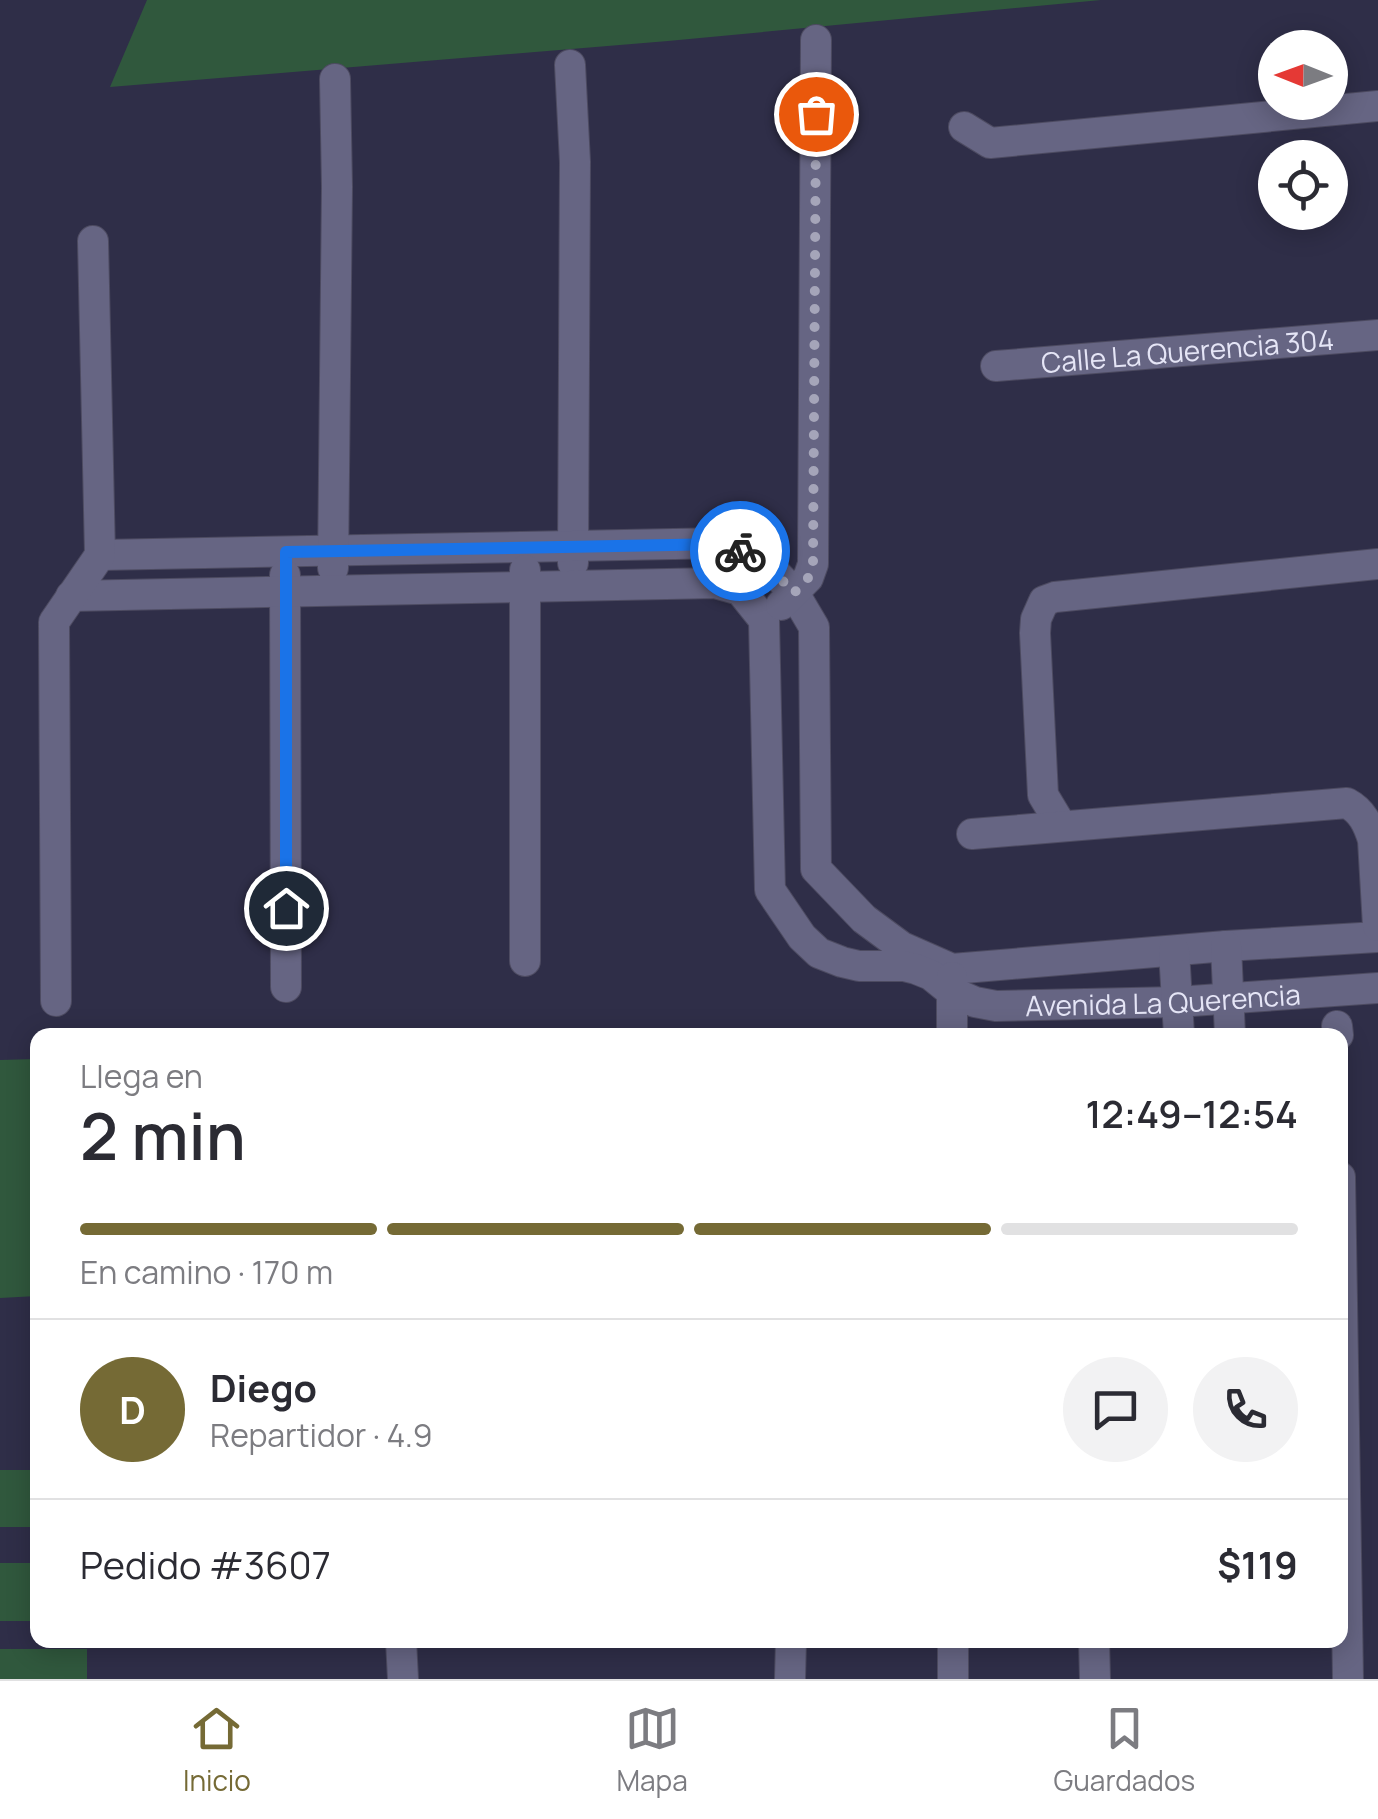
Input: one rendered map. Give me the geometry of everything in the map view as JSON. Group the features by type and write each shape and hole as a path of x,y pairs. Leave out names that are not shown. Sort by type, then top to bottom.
{"street":[{"path":"764,620 808,578 813,564 816,40"},
{"path":"570,65 575,162 573,586"},
{"path":"333,591 337,187 334,79"},
{"path":"964,127 990,143 1378,106"},
{"path":"56,1001 54,622 100,555 94,241"},
{"name":"Calle La Querencia 304","path":"996,366 1378,336"},
{"path":"100,555 725,544 767,564 794,593 814,628 816,868 864,920 952,981"},
{"path":"524,548 525,961"},
{"path":"286,552 286,987"},
{"path":"1061,825 1043,795 1035,633 1044,601 1378,564"},
{"path":"71,596 715,583 740,590 764,620 770,890 802,937 819,953 858,966 904,966 952,981"},
{"path":"972,834 1347,804 1362,814 1373,840 1378,926"},
{"path":"770,890 816,868"},
{"name":"Avenida La Querencia","path":"952,981 1174,950 1378,937"},
{"path":"1226,946 1230,1028"},
{"path":"1174,950 1179,1028"},
{"path":"952,981 952,1028"},
{"name":"Avenida La Querencia","path":"952,981 975,1002 996,1006 1177,1002 1378,988"},
{"path":"401,1648 402,1679"},
{"path":"790,1648 790,1679"},
{"path":"953,1648 953,1679"},
{"path":"1094,1648 1095,1679"},
{"path":"1348,1648 1348,1679"}],"green space":[{"path":"147,0 1101,0 110,87"},
{"path":"30,1059 30,1296 0,1298 0,1060"},
{"path":"0,1470 30,1470 30,1527 0,1527"},
{"path":"0,1563 30,1563 30,1621 0,1621"},
{"path":"0,1649 87,1649 87,1679 0,1679"}],"way so far":[{"path":"740,551 767,564 794,593 808,578 813,564 816,114"}],"route":[{"path":"286,908 286,552 725,544 740,551"}]}
